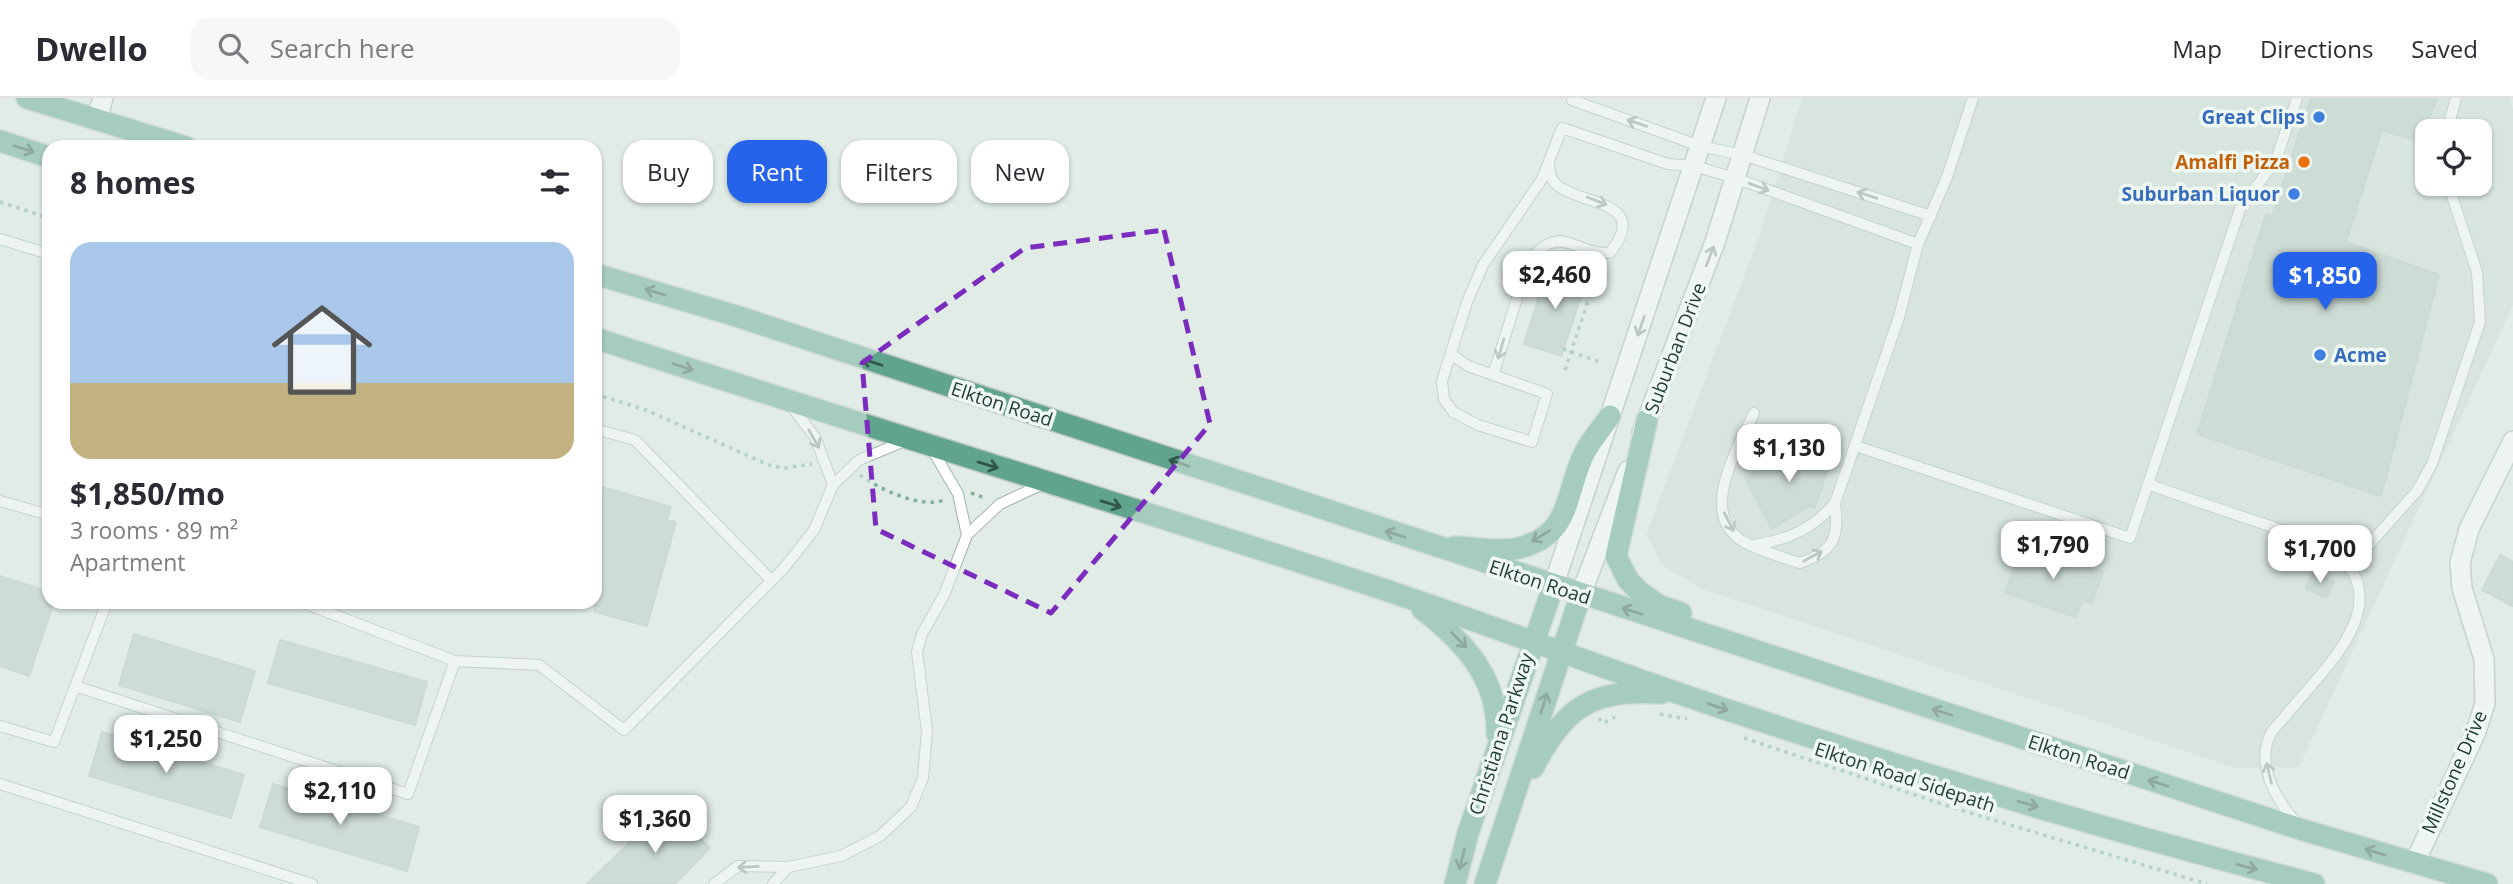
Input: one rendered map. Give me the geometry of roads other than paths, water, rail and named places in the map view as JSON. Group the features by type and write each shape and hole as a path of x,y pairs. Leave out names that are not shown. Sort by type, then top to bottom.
{"main road":[{"path":"27,98 163,140"},
{"path":"0,141 42,155"},
{"name":"Elkton Road","path":"602,276 743,319 1553,587 2303,830 2487,884"},
{"path":"602,340 1406,597 1532,639 1681,694 1906,768 2200,855 2314,884"},
{"path":"1433,547 1517,549 1543,538 1559,524 1566,511 1585,452 1610,416"},
{"path":"1647,420 1616,556 1628,580 1660,606 1800,651 1830,676"},
{"name":"Christiana Parkway","path":"1455,884 1496,747 1532,639 1553,587"},
{"name":"Christiana Parkway","path":"1485,884 1581,594"},
{"path":"1406,597 1457,636 1478,662 1494,703 1496,747"},
{"path":"1508,817 1554,732 1577,707 1608,694 1681,694"}],"street":[{"path":"97,120 103,98"},
{"name":"Suburban Drive","path":"1553,587 1716,98"},
{"name":"Suburban Drive","path":"1581,594 1715,242 1760,98"},
{"name":"Millstone Drive","path":"2414,864 2476,732 2485,703 2484,659 2462,588 2460,563 2469,529 2513,441"}],"lane":[{"path":"1754,545 1777,542 1797,534 1821,519 1835,503 1899,317 1919,244 1973,98"},
{"path":"1856,446 2130,538 2240,209 2276,160 2297,98"},
{"path":"2450,119 2456,98"},
{"path":"1572,100 1700,146 1743,155 1931,216"},
{"path":"1451,354 1468,366 1547,394 1532,442 1478,425 1453,412 1444,399 1442,381 1467,302 1483,265 1549,164 1562,128 1668,164 1694,166 1734,178 1919,244"},
{"path":"1493,375 1528,260 1553,240 1569,241 1601,253 1610,253 1622,226 1619,214 1608,205 1558,187 1550,178 1549,164"},
{"path":"2349,567 2417,491 2432,464 2480,322 2477,272 2452,196"},
{"path":"0,239 42,252"},
{"path":"786,398 815,437 833,485"},
{"path":"1754,413 1722,492 1725,518 1734,532 1744,541 1800,563 1816,557 1831,544 1838,530 1835,503"},
{"path":"602,431 635,440 771,580"},
{"path":"319,609 455,661 539,665 624,730 771,580 814,530 833,485 859,460 910,440"},
{"path":"930,447 958,494 967,535"},
{"path":"714,884 738,866 788,867 841,856 880,836 911,807 923,778 927,731 917,652 922,634 944,595 967,535 997,507 1046,483"},
{"path":"2148,484 2324,545 2349,567 2361,591 2359,613 2348,637 2270,735 2266,758 2269,778 2279,801 2303,830"},
{"path":"0,501 42,513"},
{"path":"0,726 54,742 104,609"},
{"path":"75,686 408,794 455,661"},
{"path":"0,784 312,884"},
{"path":"773,884 788,867"}],"place":[{"name":"Great Clips","path":"2319,117"},
{"name":"Amalfi Pizza","path":"2304,162"},
{"name":"Suburban Liquor","path":"2294,194"},
{"name":"Acme","path":"2320,355"}]}
